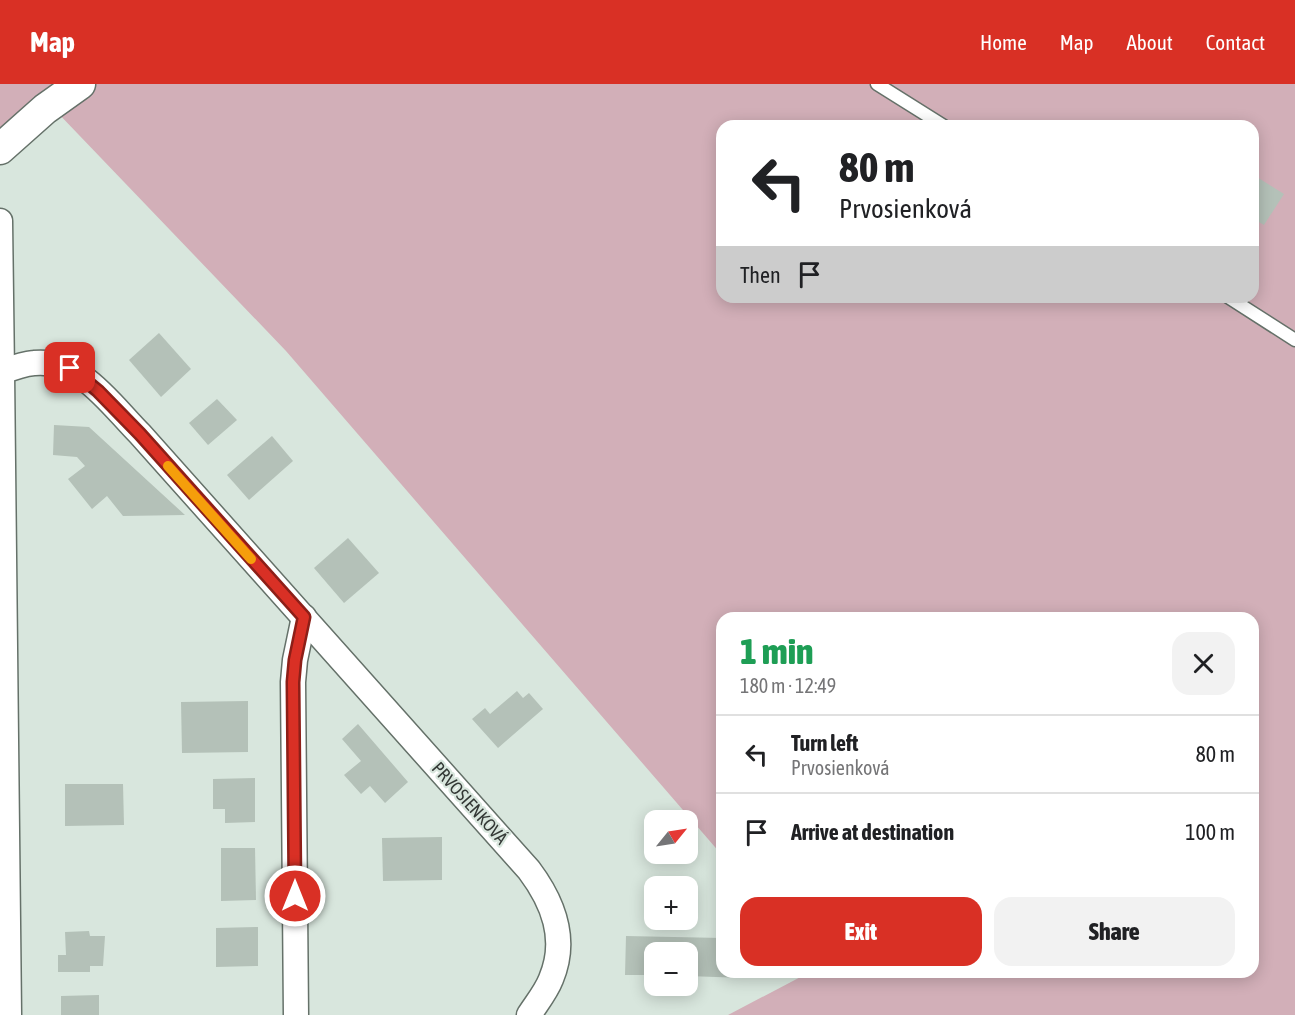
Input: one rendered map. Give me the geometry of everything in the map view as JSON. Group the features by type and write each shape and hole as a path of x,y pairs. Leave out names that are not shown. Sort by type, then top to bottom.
{"street":[{"path":"0,149 45,109 80,84"},
{"path":"0,221 9,1015"},
{"name":"PRVOSIENKOVÁ","path":"1,373 23,364 36,362 70,368 83,377 140,434 529,870 543,889 559,929 557,962 551,980 529,1015"},
{"path":"296,1015 293,682 304,617"}],"lane":[{"path":"877,84 934,120"},
{"path":"1237,303 1295,340"}],"shaded area":[{"path":"0,84 52,84 0,130"},
{"path":"94,84 1295,84 1295,1015 728,1015 799,978 1259,978 1259,612 716,612 716,848 698,827 698,810 683,810 286,351 55,110"}],"building":[{"path":"1259,178 1284,194 1264,225 1259,222"},
{"path":"159,333 191,369 161,397 129,360"},
{"path":"217,399 237,420 208,445 189,423"},
{"path":"54,425 89,427 185,515 123,516 107,496 92,509 68,479 85,466 77,457 53,455"},
{"path":"272,436 293,461 249,500 227,475"},
{"path":"348,538 379,573 344,603 314,568"},
{"path":"517,691 523,698 529,693 543,709 498,748 472,719 485,708 490,714"},
{"path":"248,701 248,752 182,753 181,702"},
{"path":"358,724 408,782 385,803 370,786 361,794 344,775 361,761 342,739"},
{"path":"255,778 255,822 225,823 225,809 213,809 213,779"},
{"path":"65,784 123,784 124,825 65,826"},
{"path":"442,837 442,880 383,881 382,838"},
{"path":"221,848 255,848 256,900 221,901"},
{"path":"258,927 258,966 216,967 216,928"},
{"path":"89,931 90,936 105,936 103,966 90,966 90,972 58,972 58,955 66,955 65,932"},
{"path":"626,936 716,938 716,977 698,976 698,942 644,942 644,975 625,975"},
{"path":"99,995 99,1015 61,1015 61,996"}],"slow traffic":[{"path":"168,466 251,559"}],"route":[{"path":"70,368 98,391 140,434 304,617 293,682 295,896"}]}
